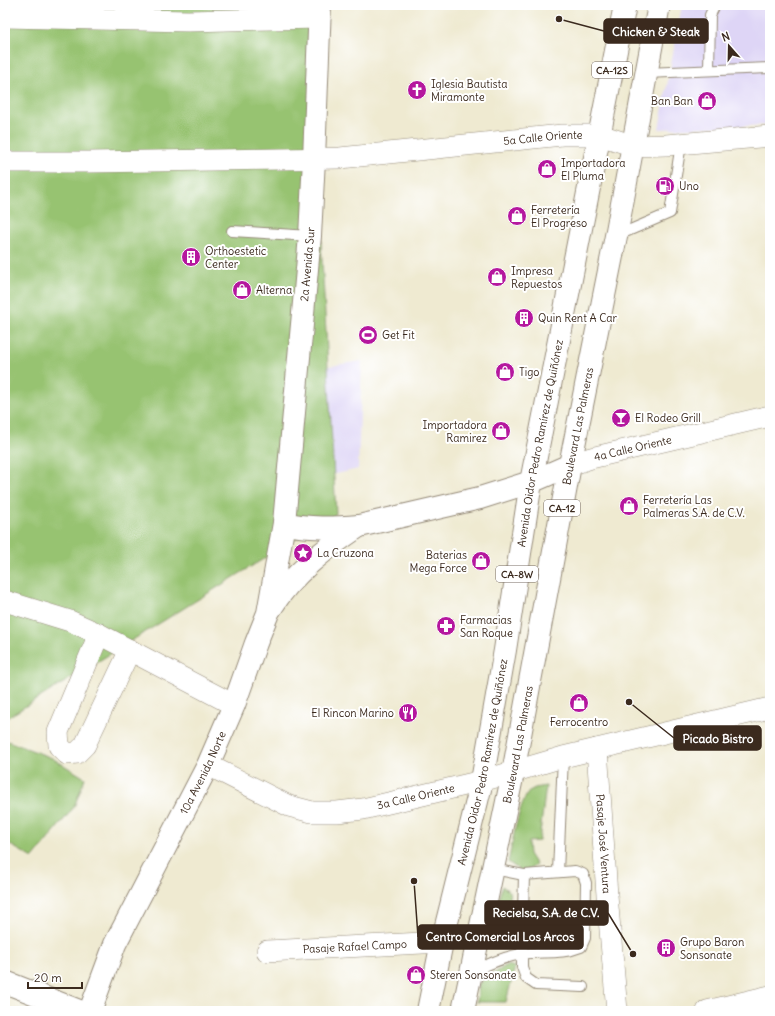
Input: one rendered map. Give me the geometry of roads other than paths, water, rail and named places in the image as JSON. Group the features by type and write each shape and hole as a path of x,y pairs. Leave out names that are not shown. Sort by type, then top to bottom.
{"main road":[{"name":"CA-12S","path":"600,135 625,5"},
{"name":"Boulevard Las Palmeras","path":"463,1011 513,773 570,465 634,146 659,5"},
{"name":"2a Avenida Sur","path":"284,523 310,236 320,12"},
{"name":"Avenida Oidor Pedro Ramírez de Quiñónez","path":"428,1011 442,942 482,781 505,650 531,482 600,135"},
{"name":"4a Calle Oriente","path":"284,523 305,528 339,528 359,526 480,498 531,482 570,465"},
{"name":"10a Avenida Norte","path":"90,1011 115,944 208,765 234,705 268,613 279,558 284,523"},
{"name":"4a Calle Oriente","path":"268,613 280,594 319,556 338,540 359,526"},
{"path":"5,982 78,1011"}],"street":[{"path":"5,17 188,21 320,12"},
{"name":"5a Calle Oriente","path":"5,162 340,158 562,135 600,135 634,146 681,144 770,136"},
{"name":"4a Calle Oriente","path":"570,465 591,458 770,416"},
{"path":"5,601 70,622 99,634 234,705"},
{"path":"99,634 58,732 59,746 67,754 77,753 85,745 130,650"},
{"name":"3a Calle Oriente","path":"208,765 289,806 312,812 337,812 363,809 482,781 563,757 770,708"},
{"name":"Pasaje José Ventura","path":"597,749 617,1011"},
{"name":"Pasaje Rafael Campo","path":"267,951 442,942"},
{"path":"707,1011 770,996"}],"lane":[{"path":"709,70 710,15 715,5"},
{"path":"646,73 770,68"},
{"path":"616,236 670,213 681,144"},
{"path":"232,231 310,236"},
{"path":"558,872 563,757"},
{"path":"470,973 492,962 522,954 572,951 581,947 585,938 586,883 583,874 575,870 524,875 493,869"},
{"path":"524,875 522,967 526,978 536,985 583,987"}],"place":[{"name":"Chicken & Steak","path":"559,19"},
{"name":"Iglesia Bautista Miramonte","path":"417,90"},
{"name":"Ban Ban","path":"707,101"},
{"name":"Importadora El Pluma","path":"547,169"},
{"name":"Uno","path":"665,186"},
{"name":"Ferretería El Progreso","path":"517,216"},
{"name":"Orthoestetic Center","path":"191,257"},
{"name":"Impresa Repuestos","path":"497,277"},
{"name":"Alterna","path":"242,290"},
{"name":"Quin Rent A Car","path":"524,318"},
{"name":"Get Fit","path":"368,335"},
{"name":"Tigo","path":"505,372"},
{"name":"El Rodeo Grill","path":"621,418"},
{"name":"Importadora Ramirez","path":"501,431"},
{"name":"Ferretería Las Palmeras S.A. de C.V.","path":"629,506"},
{"name":"La Cruzona","path":"303,553"},
{"name":"Baterias Mega Force","path":"481,561"},
{"name":"Farmacias San Roque","path":"446,626"},
{"name":"Picado Bistro","path":"629,702"},
{"name":"Ferrocentro","path":"579,703"},
{"name":"El Rincon Marino","path":"408,713"},
{"name":"Centro Comercial Los Arcos","path":"414,881"},
{"name":"Grupo Baron Sonsonate","path":"666,948"},
{"name":"Recielsa, S.A. de C.V.","path":"633,954"},
{"name":"Steren Sonsonate","path":"416,975"}]}
